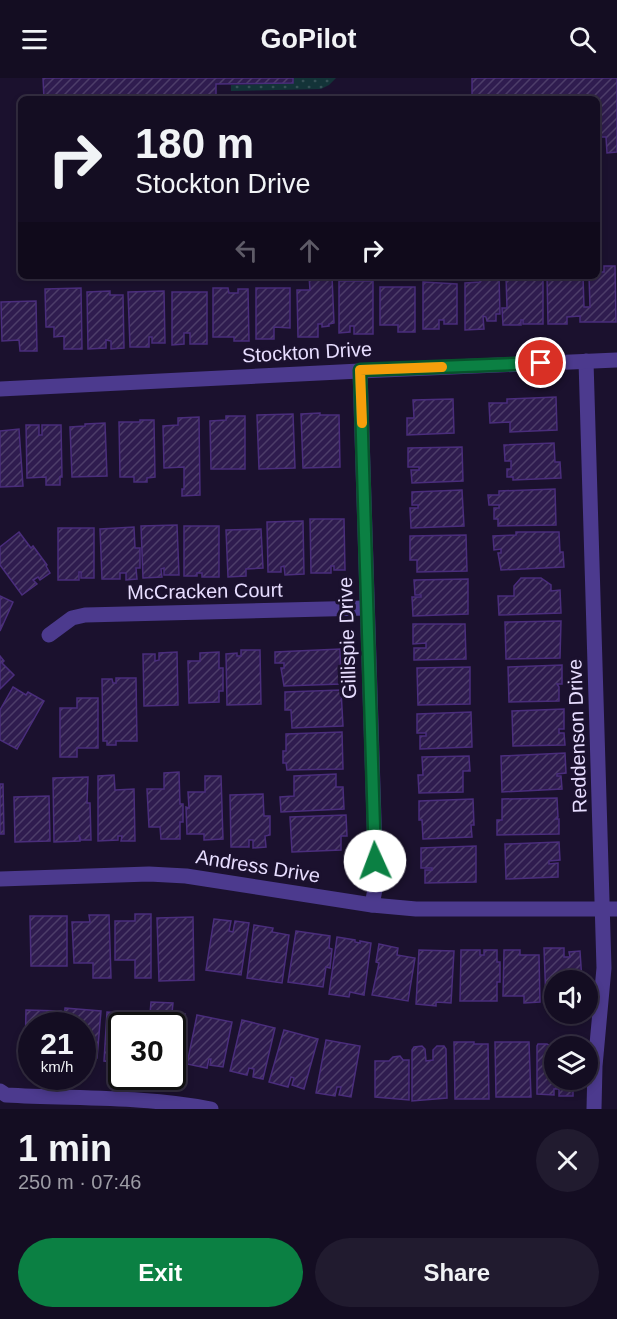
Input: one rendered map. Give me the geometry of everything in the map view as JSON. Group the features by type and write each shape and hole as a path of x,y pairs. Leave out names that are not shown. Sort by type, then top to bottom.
{"street":[{"name":"Stockton Drive","path":"0,389 360,370 617,360"},
{"name":"Reddenson Drive","path":"586,361 610,909 594,1066 594,1109"},
{"name":"Gillispie Drive","path":"360,370 376,884 372,905"},
{"name":"McCracken Court","path":"49,635 72,618 85,615 367,608"},
{"name":"Andress Drive","path":"0,879 139,874 186,876 372,905 416,909 610,909"},
{"path":"3,1093 178,1102 211,1109"}],"green space":[{"path":"293,78 336,78 321,89 231,91 231,85 292,83"}],"building":[{"path":"43,78 293,78 293,83 216,84 216,96 44,96"},
{"path":"472,78 617,78 617,152 607,153 606,137 600,137 600,96 472,96"},
{"path":"604,266 615,266 616,322 580,322 580,316 567,317 567,324 548,324 547,279 583,279 584,307 590,307 589,279 600,279 600,272 604,272"},
{"path":"309,279 332,279 334,323 322,327 322,324 318,324 318,337 298,337 297,290 310,290"},
{"path":"480,279 499,279 500,314 496,314 496,321 487,321 483,316 484,329 465,330 465,283 480,282"},
{"path":"506,279 543,279 543,324 523,324 521,320 521,325 503,325 502,308 507,308"},
{"path":"339,281 373,281 373,334 354,334 354,326 350,326 350,332 339,333"},
{"path":"423,282 457,284 457,324 444,324 444,320 439,320 439,329 423,329"},
{"path":"380,287 415,287 415,332 398,332 398,325 380,325"},
{"path":"81,288 82,349 64,349 64,336 54,337 54,327 46,327 45,289"},
{"path":"213,288 228,288 229,293 238,293 238,289 248,289 249,341 234,341 234,337 213,337"},
{"path":"256,288 290,288 290,328 274,327 274,339 256,339"},
{"path":"110,291 110,295 123,295 124,348 111,349 111,341 106,340 106,348 88,349 87,292"},
{"path":"164,291 165,343 152,343 152,337 149,337 149,347 130,347 128,292"},
{"path":"172,292 207,292 207,344 190,344 190,333 184,333 184,344 172,345"},
{"path":"36,301 37,351 20,351 19,340 2,341 1,302"},
{"path":"556,397 557,430 510,432 510,422 490,423 489,403 507,403 507,399"},
{"path":"453,399 454,433 407,435 407,418 414,418 413,400"},
{"path":"320,413 320,415 339,415 340,467 303,468 301,414"},
{"path":"293,414 295,468 259,469 257,415"},
{"path":"226,416 245,416 245,469 211,469 210,421 226,420"},
{"path":"199,417 200,495 182,496 184,467 164,468 163,426 178,425 178,418"},
{"path":"140,420 154,420 155,477 147,478 147,482 134,482 134,477 120,477 119,422 140,422"},
{"path":"105,423 107,476 72,477 70,427"},
{"path":"26,425 39,425 39,435 42,435 42,425 61,425 62,477 60,477 60,485 46,485 46,477 27,478"},
{"path":"19,429 23,486 0,487 0,431"},
{"path":"554,443 555,462 560,462 561,478 513,480 513,477 507,477 507,469 511,469 511,461 505,461 504,445"},
{"path":"462,447 463,481 412,483 411,470 419,470 419,467 408,467 408,448"},
{"path":"555,489 556,525 498,526 498,519 494,519 494,508 499,508 499,505 489,505 488,495 499,495 499,491"},
{"path":"462,490 464,526 411,528 410,508 418,508 418,505 412,505 412,492"},
{"path":"310,519 344,519 345,570 334,570 334,566 331,566 331,573 311,573"},
{"path":"303,521 304,574 285,575 284,566 281,567 281,572 268,572 267,522"},
{"path":"177,525 179,575 164,575 164,568 161,569 162,577 143,578 141,526"},
{"path":"184,526 219,526 219,577 202,577 202,573 197,573 197,576 184,576"},
{"path":"134,527 135,548 140,548 140,568 136,568 137,579 126,580 126,573 120,573 120,579 102,579 100,529"},
{"path":"58,528 94,528 94,578 81,578 81,572 79,572 79,580 58,580"},
{"path":"261,529 263,568 246,569 246,576 228,577 226,530"},
{"path":"19,532 31,548 33,546 50,573 40,580 38,577 33,580 37,584 22,595 0,565 0,547"},
{"path":"516,532 559,532 560,552 563,552 564,567 501,570 498,553 501,553 501,549 494,550 493,536 516,535"},
{"path":"466,535 467,571 417,572 417,560 410,560 410,536"},
{"path":"521,578 541,578 551,585 551,591 560,590 561,613 499,615 498,596 514,596 514,586"},
{"path":"468,579 468,614 413,616 412,597 421,597 421,595 415,595 414,580"},
{"path":"0,596 13,602 0,631"},
{"path":"561,621 560,658 506,659 505,622"},
{"path":"413,624 465,624 466,659 414,660 414,648 426,648 426,643 413,644"},
{"path":"340,649 341,684 284,686 281,668 284,668 284,663 275,663 275,652"},
{"path":"241,650 260,650 261,704 227,705 226,654 237,653 237,656 241,656"},
{"path":"177,652 178,705 144,706 143,654 155,654 155,661 159,660 159,653"},
{"path":"219,652 219,668 223,668 223,691 219,691 219,702 189,703 188,661 200,661 200,653"},
{"path":"0,656 4,661 2,663 14,675 0,689"},
{"path":"562,665 562,684 557,684 559,701 509,702 508,667"},
{"path":"470,667 470,704 418,705 417,668"},
{"path":"116,678 136,678 137,741 116,741 116,745 107,745 107,741 103,741 102,679 112,679 113,683 116,683"},
{"path":"13,687 26,695 28,692 44,701 17,749 0,740 0,710"},
{"path":"341,690 343,726 292,728 291,710 285,710 285,692"},
{"path":"77,698 98,698 98,748 77,748 77,757 60,757 60,708 77,708"},
{"path":"564,709 564,729 559,729 559,733 564,733 565,745 513,746 512,711"},
{"path":"471,712 472,747 420,749 420,736 426,736 426,733 417,733 417,714"},
{"path":"342,732 343,769 287,770 286,763 283,763 286,734"},
{"path":"565,753 566,773 557,774 561,776 562,789 502,792 501,756"},
{"path":"469,756 470,771 463,771 463,792 419,793 418,775 423,775 422,757"},
{"path":"179,772 180,804 183,804 180,839 161,839 160,827 149,827 147,789 164,789 164,773"},
{"path":"336,774 336,787 343,787 344,809 281,812 280,797 294,796 294,776"},
{"path":"114,775 115,790 134,789 135,841 121,841 122,836 118,836 118,840 98,841 98,776"},
{"path":"205,776 221,776 223,839 204,840 204,834 187,834 188,792 205,792"},
{"path":"88,777 87,803 90,803 91,840 81,840 79,835 80,841 54,842 53,778"},
{"path":"0,784 3,784 4,834 0,834"},
{"path":"263,794 264,816 270,816 270,835 265,836 266,847 253,848 253,840 249,840 249,847 231,847 230,795"},
{"path":"49,796 50,841 15,842 14,797"},
{"path":"557,798 558,817 556,819 559,819 559,834 497,835 497,820 502,820 502,799"},
{"path":"473,799 472,837 423,839 422,820 419,820 419,801"},
{"path":"346,815 347,836 341,836 341,850 292,852 290,817"},
{"path":"559,842 560,860 549,861 549,864 558,863 558,877 506,879 505,844"},
{"path":"476,846 476,882 425,883 425,870 432,870 432,868 421,868 421,848"},
{"path":"135,914 151,914 151,978 135,978 135,960 115,960 115,921 135,921"},
{"path":"89,915 109,915 111,978 93,978 93,963 74,963 72,922 90,922"},
{"path":"30,916 67,916 67,966 31,966"},
{"path":"193,917 194,980 159,981 157,918"},
{"path":"214,919 231,921 229,931 233,932 235,921 249,923 241,975 206,970"},
{"path":"254,925 273,928 272,932 289,935 282,983 247,978"},
{"path":"296,931 330,936 329,948 332,949 330,968 326,967 323,987 288,982"},
{"path":"337,937 360,943 360,941 371,943 364,995 350,992 349,997 329,994"},
{"path":"379,944 398,948 397,955 415,958 408,1001 372,995 379,963 376,962"},
{"path":"544,948 564,948 564,957 570,957 569,952 580,951 581,970 545,970"},
{"path":"419,950 454,951 451,1003 436,1002 436,1006 416,1004"},
{"path":"461,950 480,950 480,955 484,955 484,950 497,950 497,962 500,962 500,982 497,982 497,1001 460,1001"},
{"path":"504,950 520,950 520,955 539,955 540,1002 524,1003 524,996 503,996"},
{"path":"151,1002 173,1003 172,1012 150,1012"},
{"path":"65,1008 101,1011 97,1058 96,1012 65,1012"},
{"path":"26,1010 61,1011 61,1012 26,1012"},
{"path":"107,1012 108,1061 104,1061"},
{"path":"197,1015 232,1022 223,1067 210,1065 211,1059 209,1059 207,1068 187,1064"},
{"path":"242,1020 275,1028 263,1079 253,1077 254,1069 249,1068 247,1075 230,1071"},
{"path":"284,1030 318,1039 304,1089 292,1085 294,1078 291,1077 288,1087 269,1082"},
{"path":"326,1040 360,1046 351,1097 339,1095 341,1087 337,1087 335,1096 316,1093"},
{"path":"454,1042 488,1044 489,1099 455,1099"},
{"path":"495,1042 529,1042 531,1097 496,1097"},
{"path":"544,1044 544,1090 554,1090 554,1095 537,1094 537,1046"},
{"path":"422,1046 425,1049 426,1061 433,1060 433,1050 437,1046 444,1046 446,1049 447,1098 412,1101 412,1050 414,1047"},
{"path":"400,1056 403,1060 409,1060 409,1100 375,1097 375,1061 389,1061 393,1057"},
{"path":"559,1090 573,1090 573,1096 559,1096"}],"slow traffic":[{"path":"362,423 360,370 442,367"}],"route":[{"path":"375,861 360,370 541,363"}]}
